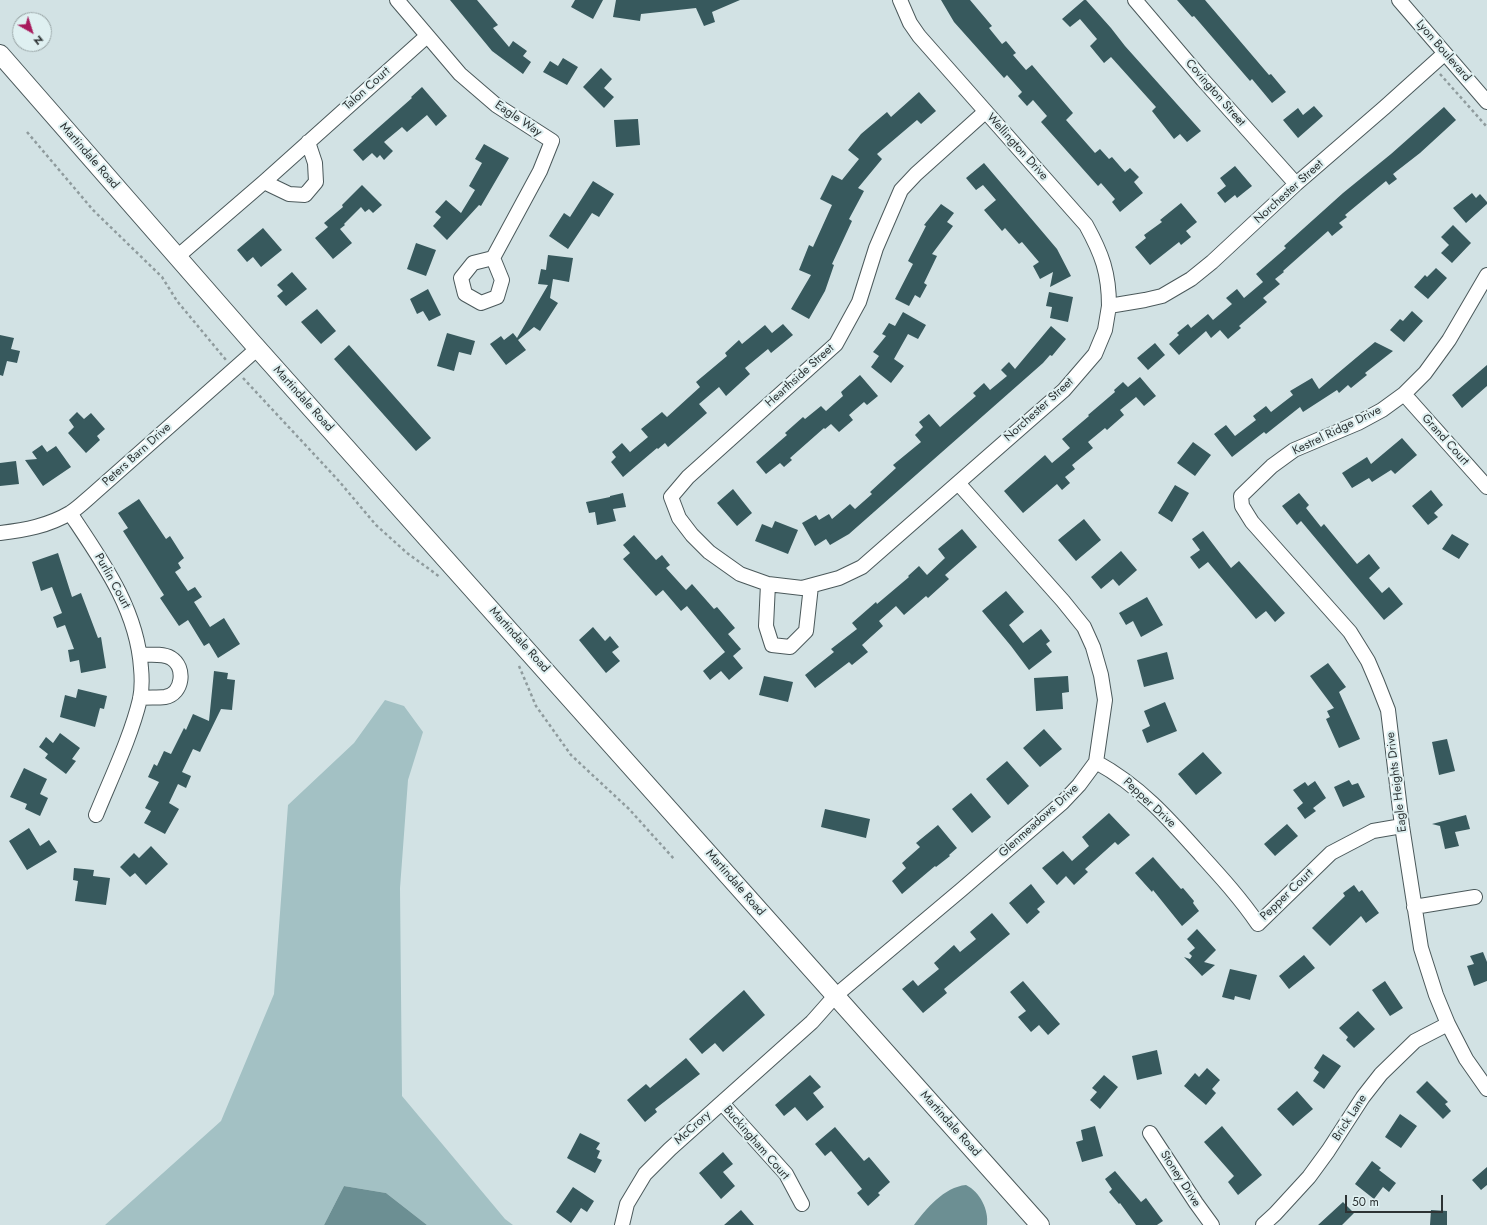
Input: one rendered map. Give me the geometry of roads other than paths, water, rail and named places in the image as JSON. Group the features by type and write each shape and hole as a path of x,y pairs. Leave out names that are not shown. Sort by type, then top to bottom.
{"street":[{"name":"Eagle Way","path":"397,0 426,36 460,74 496,106 552,141 540,171 493,258"},
{"name":"Wellington Drive","path":"900,0 910,23 919,36 1086,225 1103,260 1109,289 1110,306"},
{"name":"Covington Street","path":"1135,0 1203,80 1296,184"},
{"name":"Lyon Boulevard","path":"1399,0 1444,54 1487,102"},
{"name":"Talon Court","path":"177,257 264,182 426,36"},
{"name":"Martindale Road","path":"0,54 177,257 1040,1225"},
{"name":"Norchester Street","path":"786,586 802,588 810,586 839,578 862,567 1064,390 1095,354 1105,330 1110,306 1162,296 1190,279 1212,262 1296,184 1444,54"},
{"name":"Hearthside Street","path":"786,586 768,584 740,574 709,552 692,535 680,518 671,497 688,477 836,344 859,302 876,248 901,190 916,174 985,112"},
{"path":"264,182 289,194 305,195 316,182 315,163 308,142"},
{"name":"Kestrel Ridge Drive","path":"1242,506 1241,496 1248,488 1294,450 1382,410 1404,394 1425,373 1449,340 1487,275"},
{"name":"Peters Barn Drive","path":"0,532 27,530 49,523 70,513 258,348"},
{"name":"Grand Court","path":"1404,394 1487,487"},
{"name":"Glenmeadows Drive","path":"785,1046 812,1022 835,996 1062,803 1079,785 1096,762 1105,700 1101,675 1093,647 1084,627 1063,601 958,483"},
{"name":"Eagle Heights Drive","path":"1242,506 1252,522 1350,632 1368,661 1388,710 1402,826 1421,948 1436,995 1448,1024 1466,1059 1487,1089"},
{"name":"Purlin Court","path":"70,513 125,602 138,641 140,655 142,680 140,698 121,754 96,815"},
{"path":"768,584 766,626 772,644 790,647 806,631 810,586"},
{"path":"140,655 158,655 171,658 179,667 181,676 180,685 174,693 166,697 140,698"},
{"name":"Pepper Drive","path":"1096,762 1116,773 1134,786 1181,832"},
{"name":"Pepper Court","path":"1181,832 1241,899 1258,924 1331,852 1373,831 1402,826"},
{"path":"1414,907 1474,897"},
{"name":"Brick Lane","path":"1263,1225 1309,1177 1328,1151 1363,1097 1381,1074 1415,1040 1448,1024"},
{"name":"McCrory","path":"622,1225 627,1204 645,1174 785,1046"},
{"name":"Buckingham Court","path":"722,1103 786,1174 802,1204"},
{"name":"Stoney Drive","path":"1150,1133 1212,1225"}]}
